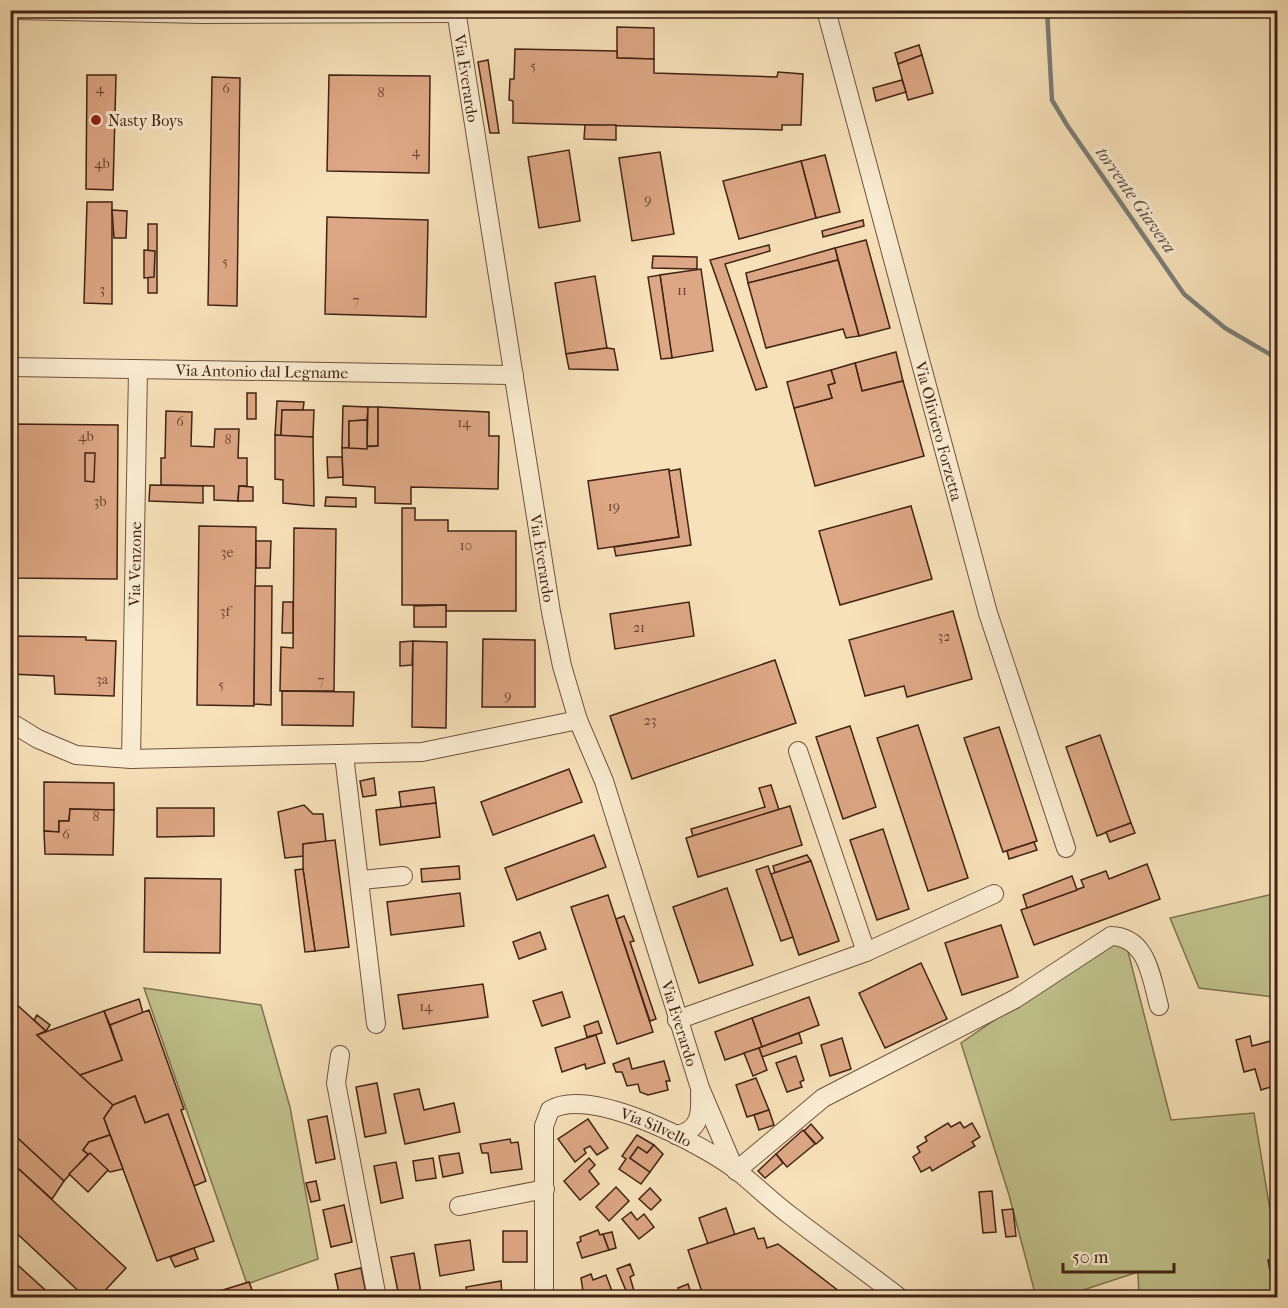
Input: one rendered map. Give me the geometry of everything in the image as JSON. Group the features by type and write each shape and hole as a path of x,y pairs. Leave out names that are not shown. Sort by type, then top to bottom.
{"street":[{"path":"15,10 204,14 456,12"},
{"name":"Via Oliviero Forzetta","path":"826,10 987,613 1066,848"},
{"name":"Via Everardo","path":"456,12 550,612 562,666 578,720 604,781 700,1088 735,1170"},
{"name":"Via Antonio dal Legname","path":"10,367 514,375"},
{"name":"Via Venzone","path":"131,759 138,370"},
{"path":"10,722 38,739 76,755 131,759 422,752 578,720"},
{"path":"798,751 866,952"},
{"path":"345,755 376,1024"},
{"path":"361,880 404,876"},
{"path":"677,1020 866,952 994,894"},
{"path":"735,1170 824,1098 1015,999 1111,936 1131,940 1139,948 1147,962 1160,1006"},
{"path":"340,1055 336,1083 377,1298"},
{"name":"Via Everardo","path":"676,1135 693,1129 698,1123 701,1109 700,1088"},
{"name":"Via Silvello","path":"544,1298 544,1126 546,1116 557,1106 569,1104 607,1109 659,1125 735,1170 884,1291 900,1298"},
{"path":"459,1206 545,1189"}],"green space":[{"path":"1278,893 1277,1020 1275,997 1199,988 1170,918"},
{"path":"1123,932 1171,1120 1254,1113 1277,1252 1277,1297 1139,1297 1138,1272 1080,1291 1081,1297 1036,1297 1009,1195 961,1043"},
{"path":"144,988 261,1005 290,1107 318,1259 247,1284"}],"building":[{"path":"617,27 654,28 654,59 617,58"},
{"path":"919,45 922,55 898,64 895,53"},
{"path":"515,49 617,51 617,58 654,59 654,73 777,77 778,72 803,74 801,125 782,125 782,130 513,123 513,101 509,100 510,79 514,79"},
{"path":"922,55 933,93 908,100 898,64"},
{"path":"488,60 499,133 490,133 478,62"},
{"path":"87,75 116,75 113,190 86,189"},
{"path":"329,75 430,76 429,173 327,171"},
{"path":"212,77 240,78 237,306 208,305"},
{"path":"902,80 906,92 876,101 873,88"},
{"path":"585,125 616,125 616,140 584,139"},
{"path":"569,150 580,221 539,228 528,157"},
{"path":"660,152 674,234 632,241 619,158"},
{"path":"825,155 840,212 816,218 801,161"},
{"path":"801,161 816,218 739,239 723,181"},
{"path":"87,202 112,202 112,304 84,303"},
{"path":"112,210 127,211 126,238 114,238"},
{"path":"327,217 428,220 426,317 325,314"},
{"path":"863,220 864,226 823,237 822,231"},
{"path":"148,224 157,224 157,293 148,293"},
{"path":"866,240 890,328 859,336 835,248"},
{"path":"769,245 770,251 725,264 767,387 756,390 710,260"},
{"path":"835,248 838,260 748,283 746,273"},
{"path":"144,250 155,251 154,277 144,278"},
{"path":"653,256 697,257 697,269 652,268"},
{"path":"838,260 859,336 846,338 843,329 766,348 748,283"},
{"path":"701,269 713,351 672,358 660,275"},
{"path":"660,275 672,358 661,359 648,277"},
{"path":"595,276 607,348 566,354 555,283"},
{"path":"614,349 618,370 569,369 566,354"},
{"path":"896,352 903,381 862,391 855,363"},
{"path":"855,363 862,391 903,381 924,456 815,486 794,408 832,398 828,385 835,383 831,370"},
{"path":"831,370 835,383 828,385 832,398 794,408 787,382"},
{"path":"247,393 256,393 256,419 247,419"},
{"path":"277,401 304,402 303,410 282,410 281,436 275,435"},
{"path":"343,406 368,407 367,420 349,421 349,448 342,448"},
{"path":"368,407 378,407 378,446 367,446"},
{"path":"378,407 489,412 489,436 499,436 498,489 411,487 411,504 375,503 375,487 343,485 342,448 378,446"},
{"path":"282,410 314,410 313,437 281,436"},
{"path":"166,411 192,412 191,446 214,447 215,429 239,429 238,458 247,458 247,486 239,486 238,501 214,500 214,486 161,485 161,458 165,458"},
{"path":"367,420 367,449 349,448 349,421"},
{"path":"10,424 118,425 117,579 10,578"},
{"path":"275,435 313,437 314,506 283,503 283,480 275,479"},
{"path":"85,453 95,453 94,482 85,481"},
{"path":"327,457 342,457 343,477 328,478"},
{"path":"669,469 679,537 598,549 588,481"},
{"path":"680,469 691,545 616,556 614,547 679,537 669,471"},
{"path":"150,485 203,486 203,503 149,501"},
{"path":"239,486 253,487 253,501 238,501"},
{"path":"326,497 356,498 356,507 325,506"},
{"path":"911,506 932,579 840,605 819,531"},
{"path":"402,508 415,508 415,520 448,520 448,531 516,531 516,611 446,611 446,605 402,605"},
{"path":"199,526 256,527 254,706 197,705"},
{"path":"294,528 336,529 334,691 280,691 281,647 293,648"},
{"path":"256,541 271,541 270,568 256,568"},
{"path":"255,586 272,586 271,705 254,704"},
{"path":"283,602 293,602 293,633 282,633"},
{"path":"689,602 694,636 615,649 610,614"},
{"path":"446,605 446,627 414,627 414,606"},
{"path":"953,611 972,679 907,697 904,686 865,696 849,640"},
{"path":"10,636 86,637 86,640 116,641 114,696 55,694 54,676 10,674"},
{"path":"483,639 535,640 535,707 482,707"},
{"path":"413,641 412,665 400,666 400,642"},
{"path":"413,641 447,642 446,728 412,727"},
{"path":"775,660 796,723 632,779 610,716"},
{"path":"282,691 354,692 353,726 282,725"},
{"path":"918,725 968,878 928,891 877,738"},
{"path":"850,726 876,807 843,819 816,737"},
{"path":"999,727 1037,841 1003,852 964,738"},
{"path":"1100,735 1131,823 1097,836 1066,747"},
{"path":"569,769 582,802 493,835 481,802"},
{"path":"374,778 376,795 363,797 360,781"},
{"path":"44,782 114,783 114,810 70,809 69,821 59,821 59,832 44,831"},
{"path":"771,785 779,810 693,836 691,829 765,807 759,788"},
{"path":"434,787 436,803 401,807 399,792"},
{"path":"436,803 440,837 380,845 376,810"},
{"path":"304,805 313,814 323,814 326,842 303,844 304,856 285,858 278,812"},
{"path":"790,806 802,845 698,877 686,838"},
{"path":"157,808 214,808 214,836 157,837"},
{"path":"70,809 114,810 113,855 45,854 44,831 59,832 59,821 69,821"},
{"path":"1131,823 1135,833 1110,842 1106,832"},
{"path":"883,829 909,909 877,920 850,840"},
{"path":"594,835 606,867 517,900 505,868"},
{"path":"335,840 349,947 315,951 303,869 303,844"},
{"path":"1034,842 1037,850 1009,859 1007,851"},
{"path":"807,855 811,861 775,873 773,866"},
{"path":"811,861 839,941 799,955 771,874"},
{"path":"1147,864 1160,899 1034,945 1021,910 1084,887 1081,880 1106,871 1109,879"},
{"path":"459,866 460,879 422,882 421,869"},
{"path":"768,866 793,937 781,941 756,870"},
{"path":"303,869 315,951 305,952 295,870"},
{"path":"1072,876 1077,890 1027,908 1023,895"},
{"path":"145,878 221,879 220,953 144,952"},
{"path":"727,888 753,965 699,983 673,907"},
{"path":"460,893 464,926 391,935 387,902"},
{"path":"608,895 653,1032 617,1044 571,907"},
{"path":"624,916 634,941 630,942 656,1019 650,1021 616,919"},
{"path":"1001,925 1018,977 962,995 945,943"},
{"path":"540,932 546,949 519,959 513,942"},
{"path":"921,963 947,1019 885,1048 859,993"},
{"path":"483,984 488,1017 403,1029 398,995"},
{"path":"562,992 570,1017 542,1026 533,1001"},
{"path":"809,997 819,1025 762,1047 752,1018"},
{"path":"139,999 143,1013 110,1025 104,1011"},
{"path":"15,1003 46,1031 37,1035 113,1105 104,1118 110,1135 89,1142 83,1150 88,1154 64,1181 10,1131 10,1008"},
{"path":"149,1010 184,1109 181,1110 206,1181 194,1186 168,1114 145,1123 135,1096 113,1105 80,1075 122,1060 110,1025"},
{"path":"104,1011 122,1060 80,1075 37,1035"},
{"path":"37,1015 50,1025 46,1031 34,1020"},
{"path":"752,1018 762,1047 725,1060 715,1032"},
{"path":"598,1021 602,1033 587,1037 584,1026"},
{"path":"799,1033 802,1043 762,1057 759,1048"},
{"path":"596,1035 605,1063 586,1069 585,1064 562,1072 555,1048"},
{"path":"1250,1036 1252,1046 1278,1039 1278,1064 1272,1065 1277,1085 1261,1090 1255,1069 1244,1072 1236,1040"},
{"path":"842,1038 851,1069 830,1076 821,1045"},
{"path":"759,1048 767,1070 753,1076 744,1053"},
{"path":"796,1056 804,1080 800,1082 802,1087 787,1092 776,1063"},
{"path":"629,1058 632,1069 664,1061 670,1081 666,1081 668,1090 648,1095 640,1092 638,1084 627,1086 622,1072 616,1072 613,1064"},
{"path":"756,1078 769,1110 747,1117 736,1085"},
{"path":"377,1083 386,1133 365,1137 356,1087"},
{"path":"419,1089 424,1110 454,1103 460,1132 405,1144 394,1094"},
{"path":"135,1096 145,1123 168,1114 214,1241 157,1261 104,1118 113,1105"},
{"path":"769,1110 774,1125 759,1130 754,1115"},
{"path":"327,1116 335,1159 316,1163 308,1120"},
{"path":"588,1119 608,1148 597,1155 590,1146 584,1149 586,1153 575,1162 558,1139"},
{"path":"960,1122 964,1128 972,1123 980,1137 972,1142 975,1146 932,1171 930,1167 921,1172 913,1157 920,1152 917,1147 927,1141 925,1137 948,1123 951,1127"},
{"path":"811,1124 823,1138 816,1144 804,1131"},
{"path":"803,1130 815,1144 787,1167 776,1154"},
{"path":"10,1131 64,1181 52,1199 10,1161"},
{"path":"110,1135 123,1169 110,1172 83,1150 89,1142"},
{"path":"637,1135 654,1145 647,1153 638,1147 630,1158 650,1172 641,1184 619,1169 626,1159 622,1156"},
{"path":"510,1139 511,1143 518,1142 522,1169 491,1173 488,1153 482,1153 480,1144"},
{"path":"654,1145 663,1154 650,1172 630,1158 638,1147 647,1153"},
{"path":"90,1153 108,1170 88,1192 69,1174"},
{"path":"459,1153 463,1173 443,1177 439,1156"},
{"path":"776,1154 783,1163 765,1178 758,1171"},
{"path":"433,1158 436,1178 416,1181 413,1161"},
{"path":"589,1158 595,1165 589,1171 599,1184 580,1200 564,1181"},
{"path":"10,1161 126,1268 98,1298 86,1298 10,1227"},
{"path":"396,1162 403,1198 381,1203 374,1166"},
{"path":"316,1181 320,1200 311,1202 306,1183"},
{"path":"616,1187 629,1201 609,1221 596,1207"},
{"path":"650,1188 661,1200 651,1210 639,1199"},
{"path":"992,1191 996,1232 983,1233 979,1192"},
{"path":"344,1205 352,1242 331,1247 323,1210"},
{"path":"726,1208 735,1235 708,1244 699,1218"},
{"path":"1013,1209 1016,1236 1006,1237 1002,1210"},
{"path":"631,1212 637,1220 644,1214 654,1227 639,1239 622,1219"},
{"path":"754,1228 758,1239 764,1238 767,1248 778,1244 840,1292 842,1298 704,1298 688,1250"},
{"path":"598,1230 600,1235 603,1234 609,1250 582,1258 577,1243 581,1241 580,1237"},
{"path":"503,1231 527,1231 527,1262 503,1262"},
{"path":"612,1232 616,1248 609,1250 603,1234"},
{"path":"470,1240 474,1270 440,1276 435,1245"},
{"path":"194,1248 198,1259 175,1267 170,1257"},
{"path":"414,1253 421,1293 399,1297 391,1257"},
{"path":"10,1258 54,1298 10,1298"},
{"path":"1278,1258 1278,1275 1271,1276 1268,1260"},
{"path":"630,1264 634,1275 630,1277 636,1298 629,1298 617,1269"},
{"path":"361,1268 367,1298 340,1298 335,1274"},
{"path":"591,1274 593,1280 606,1275 612,1291 594,1298 584,1298 581,1278"},
{"path":"501,1281 502,1296 468,1298 466,1287"},
{"path":"249,1282 252,1290 229,1298 214,1298 213,1293"},
{"path":"688,1284 691,1293 681,1297 678,1288"}],"waterway":[{"name":"torrente Giavera","path":"1047,10 1052,100 1067,125 1184,294 1225,328 1278,359"}],"place":[{"name":"Nasty Boys","path":"96,120"}]}
